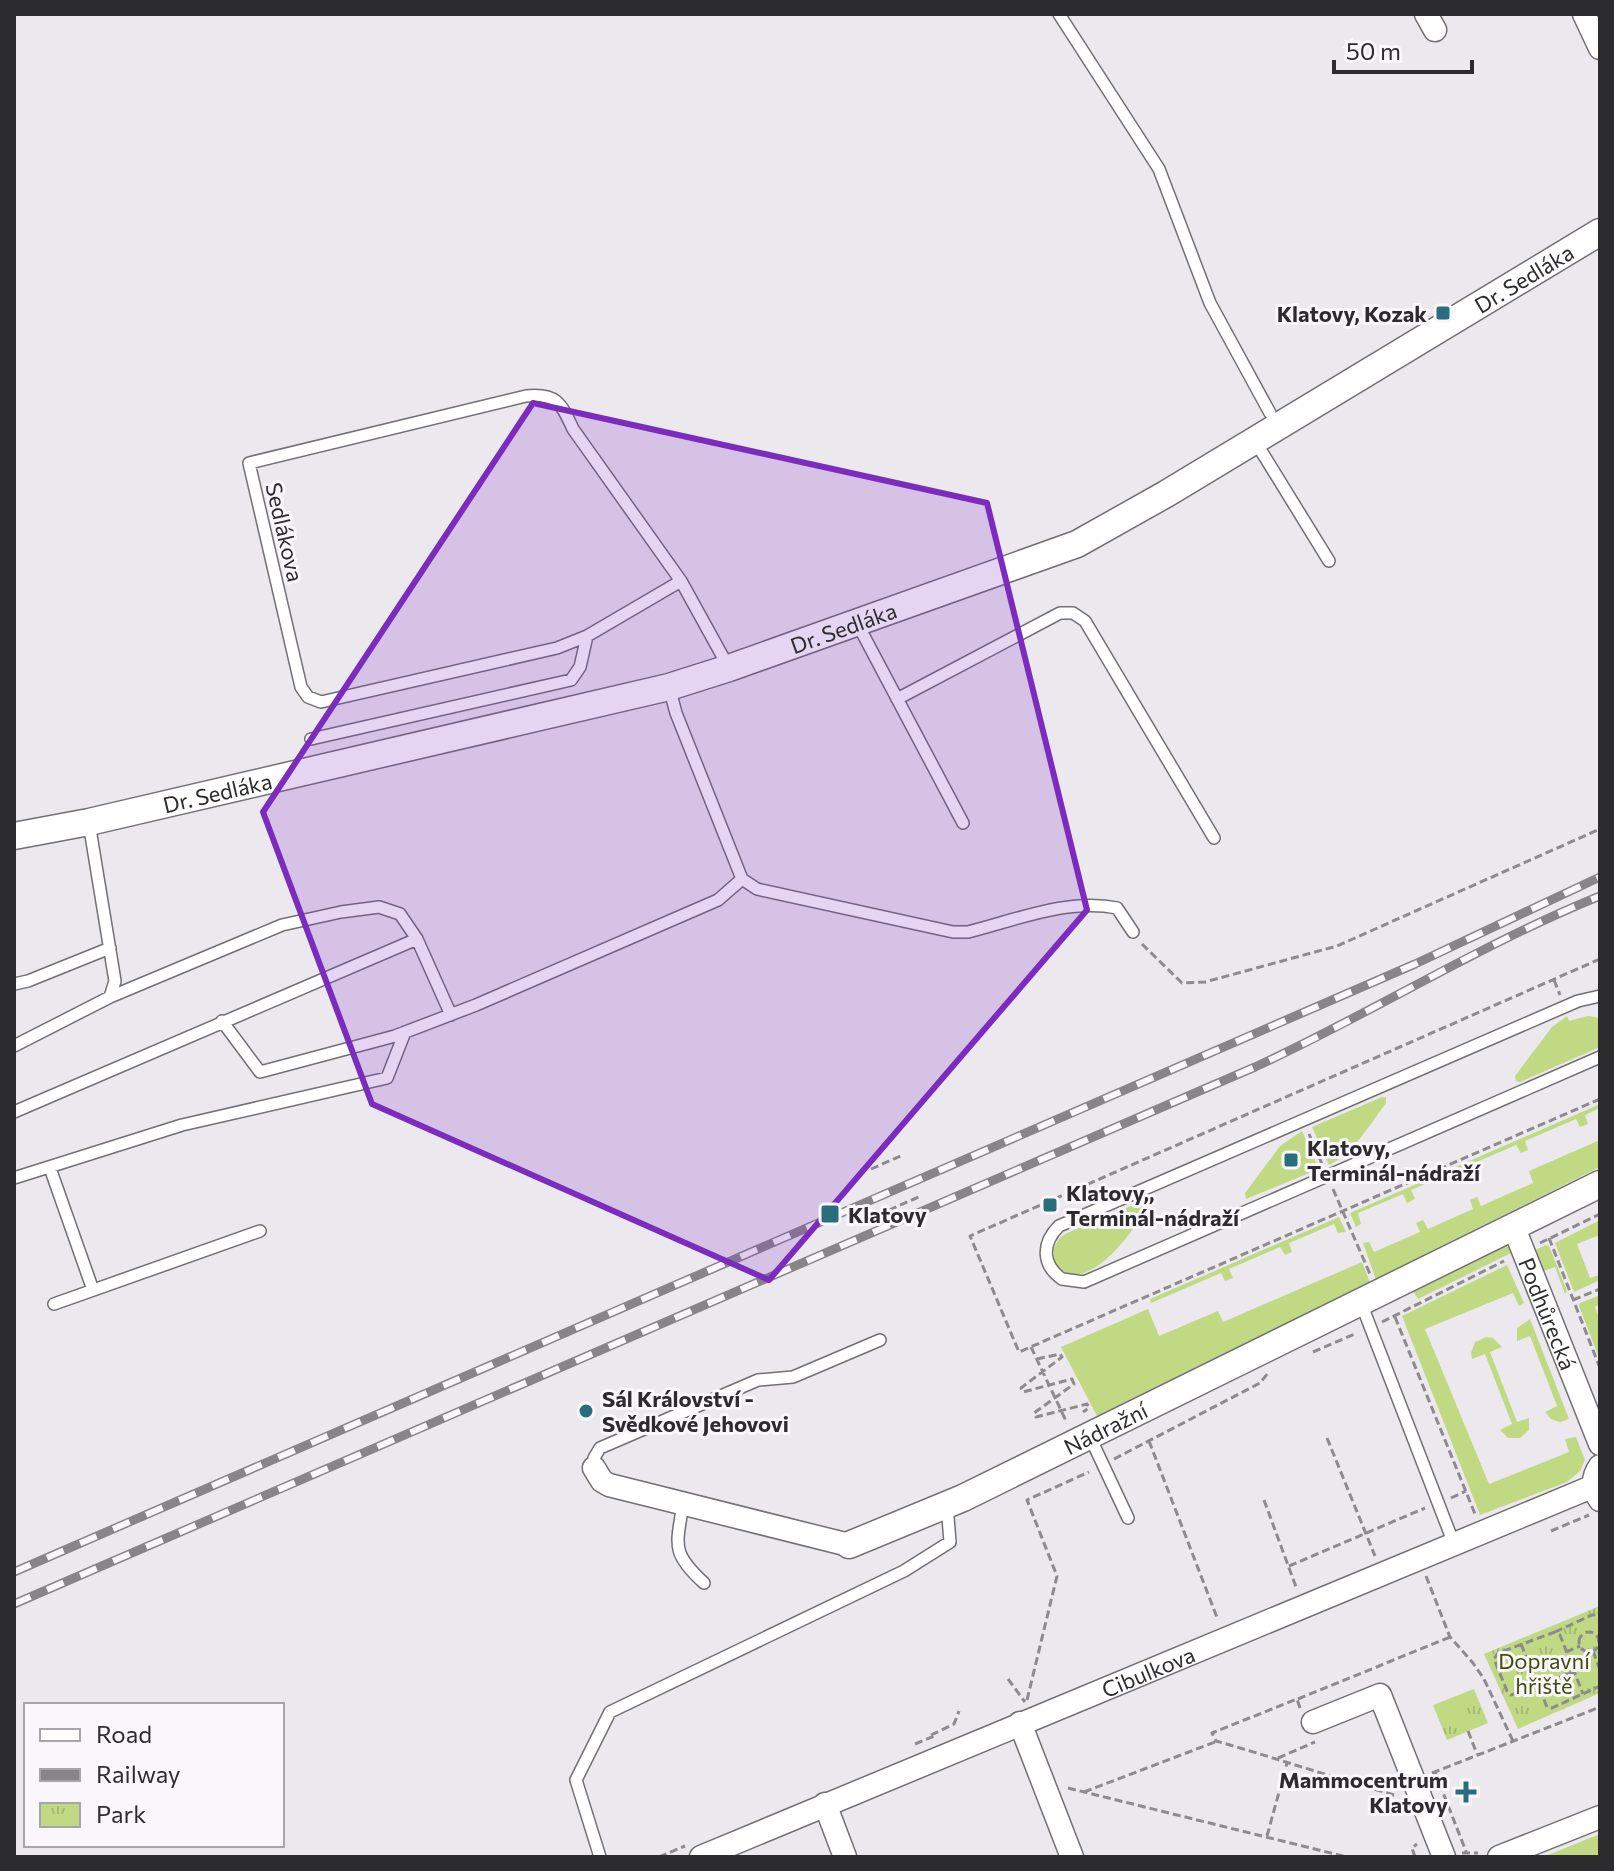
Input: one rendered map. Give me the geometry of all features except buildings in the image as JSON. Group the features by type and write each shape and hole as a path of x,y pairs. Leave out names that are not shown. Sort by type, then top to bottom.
{"street":[{"path":"1584,14 1600,48"},
{"name":"Dr. Sedláka","path":"14,836 89,822 669,687 1077,544 1255,441 1600,232"},
{"name":"Nádražní","path":"594,1468 602,1481 609,1485 849,1545 947,1504 1078,1430 1378,1290 1519,1240 1600,1184"},
{"name":"Podhůrecká","path":"1519,1240 1600,1444"},
{"name":"Cibulkova","path":"701,1857 1023,1713 1225,1638 1482,1532 1598,1492"},
{"path":"1316,1732 1380,1695 1414,1780 1450,1854"},
{"path":"1023,1713 1072,1857"},
{"path":"825,1804 845,1857"},
{"path":"1493,1853 1600,1817"}],"lane":[{"path":"1059,14 1159,169 1210,303 1270,413"},
{"name":"Sedlákova","path":"681,581 587,636 557,648 321,702 308,697 301,687 249,463 526,396 552,397 563,407 573,429 681,581 729,668"},
{"path":"1255,441 1329,561"},
{"path":"897,699 1060,613 1073,613 1085,621 1214,838"},
{"path":"856,623 963,823"},
{"path":"311,739 571,680 580,667 587,636"},
{"path":"669,687 676,713 742,879 757,889 953,932 968,932 1075,905 1097,904 1117,908 1133,932"},
{"path":"89,822 115,981 110,997"},
{"path":"222,1021 260,1072 405,1032 451,1015 718,900 742,879"},
{"path":"14,1046 110,997 282,925 379,907 400,914 417,939 451,1015"},
{"path":"14,1112 417,939"},
{"path":"14,984 110,948"},
{"path":"1600,996 1578,1001 1059,1226 1051,1233 1046,1256 1055,1274 1069,1282 1084,1282 1600,1057"},
{"path":"14,1178 182,1125 387,1078 405,1032"},
{"path":"50,1168 93,1290"},
{"path":"54,1304 260,1231"},
{"path":"1378,1290 1370,1327 1454,1544"},
{"path":"594,1468 594,1458 600,1448 758,1380 793,1377 880,1340"},
{"path":"1078,1430 1103,1464 1128,1518"},
{"path":"683,1503 677,1544 684,1565 704,1583"},
{"path":"600,1857 576,1780 610,1712 904,1571 950,1542 947,1504"}],"path":[{"path":"1133,932 1155,959 1182,983 1205,982 1337,946 1600,829"},
{"path":"1600,959 970,1236 1019,1352 1600,1099"},
{"path":"1303,1120 1378,1290 1413,1307"},
{"path":"871,1169 903,1155"},
{"path":"889,1210 921,1196"},
{"path":"1307,1352 1316,1352 1413,1307 1519,1240 1549,1238 1600,1214"},
{"path":"1549,1238 1600,1368"},
{"path":"1573,1300 1600,1289"},
{"path":"1395,1316 1482,1532"},
{"path":"1023,1713 1057,1576 1027,1500 1090,1472 1078,1430 1061,1410 1031,1347"},
{"path":"1036,1359 1060,1354 1062,1357 1021,1388 1023,1392 1072,1379 1074,1384 1034,1413 1036,1417 1087,1404 1089,1408 1078,1430"},
{"path":"1103,1464 1260,1383 1270,1371"},
{"path":"1327,1438 1382,1573"},
{"path":"1149,1441 1225,1638"},
{"path":"1289,1566 1466,1491"},
{"path":"1551,1531 1593,1513 1598,1492"},
{"path":"1264,1500 1303,1606"},
{"path":"1419,1558 1450,1637 1484,1679 1513,1741"},
{"path":"1574,1672 1514,1695 1509,1694 1494,1659 1498,1653 1592,1615 1600,1615"},
{"path":"1555,1632 1560,1635 1583,1694"},
{"path":"1590,1632 1599,1638 1598,1646 1593,1651 1585,1651 1580,1646 1581,1636 1585,1633 1590,1632"},
{"path":"1216,1741 1212,1733 1450,1637"},
{"path":"1521,1644 1545,1705 1549,1708 1600,1686"},
{"path":"1566,1652 1580,1646"},
{"path":"1593,1651 1600,1670"},
{"path":"1008,1679 1023,1713"},
{"path":"1277,1758 1316,1732 1307,1725 1297,1699"},
{"path":"1084,1792 1216,1741 1394,1795 1405,1791 1402,1785 1600,1707"},
{"path":"921,1741 954,1724 959,1711"},
{"path":"1468,1731 1477,1755"},
{"path":"1267,1838 1287,1763"},
{"path":"1435,1771 1467,1854"},
{"path":"1058,1785 1347,1857"},
{"path":"1415,1857 1412,1848 1420,1842"},
{"path":"1450,1854 1493,1853"}],"highlighted area":[{"path":"533,403 987,503 1087,910 769,1280 372,1104 263,812"}],"green space":[{"path":"1567,1016 1569,1021 1588,1016 1600,1018 1600,1047 1520,1082 1516,1081 1515,1076 1552,1027"},
{"path":"1386,1098 1386,1103 1361,1137 1329,1165 1312,1127"},
{"path":"1600,1104 1600,1108 1585,1115 1588,1124 1580,1127 1576,1119 1525,1141 1528,1150 1521,1153 1516,1145 1465,1167 1468,1176 1461,1179 1456,1171 1411,1190 1415,1199 1407,1203 1403,1194 1358,1213 1361,1224 1356,1227 1350,1213"},
{"path":"1302,1131 1319,1169 1246,1199 1245,1193 1280,1146"},
{"path":"1600,1140 1600,1167 1423,1255 1423,1261 1399,1268 1376,1280 1363,1243 1369,1242 1374,1252 1420,1232 1416,1223 1423,1220 1428,1229 1473,1209 1470,1200 1477,1197 1481,1206 1533,1183 1529,1171"},
{"path":"1152,1197 1154,1200 1138,1223 1102,1262 1089,1271 1076,1274 1058,1267 1054,1248 1065,1234"},
{"path":"1339,1217 1346,1232 1338,1233 1334,1224 1289,1243 1292,1252 1285,1255 1280,1247 1229,1269 1233,1278 1225,1281 1221,1273 1151,1303 1150,1299"},
{"path":"1600,1220 1600,1238 1597,1236 1577,1244 1590,1278 1600,1275 1600,1280 1574,1292 1555,1243"},
{"path":"1505,1245 1515,1251 1418,1299 1413,1291"},
{"path":"1546,1245 1567,1291 1565,1294 1555,1267 1541,1272 1533,1251"},
{"path":"1362,1262 1372,1287 1355,1289 1097,1416 1061,1347 1148,1309 1159,1336 1218,1311 1223,1322"},
{"path":"1507,1265 1524,1303 1519,1306 1513,1293 1425,1329 1489,1484 1569,1452 1565,1439 1576,1437 1585,1460 1580,1471 1567,1482 1480,1515 1402,1316"},
{"path":"1600,1295 1600,1304 1595,1307 1600,1320 1600,1360 1579,1306"},
{"path":"1530,1319 1569,1419 1560,1422 1551,1419 1545,1412 1557,1406 1530,1336 1517,1341 1517,1328"},
{"path":"1486,1337 1493,1338 1502,1347 1490,1352 1517,1422 1529,1418 1529,1430 1520,1438 1508,1438 1500,1430 1512,1424 1485,1354 1472,1359 1475,1342"},
{"name":"Dopravní hřiště","path":"1600,1606 1600,1693 1518,1729 1484,1654"},
{"path":"1474,1689 1488,1723 1447,1740 1433,1705"},
{"path":"1600,1834 1600,1857 1543,1857"}],"railway":[{"path":"14,1572 1415,964 1600,877"},
{"path":"14,1604 1255,1067 1512,935 1600,896"}],"place":[{"name":"Klatovy, Kozak","path":"1443,313"},
{"name":"Klatovy, Terminál-nádraží","path":"1291,1160"},
{"name":"Klatovy,, Terminál-nádraží","path":"1050,1205"},
{"name":"Klatovy","path":"830,1214"},
{"name":"Sál Království - Svědkové Jehovovi","path":"586,1411"},
{"name":"Mammocentrum Klatovy","path":"1466,1792"}]}
